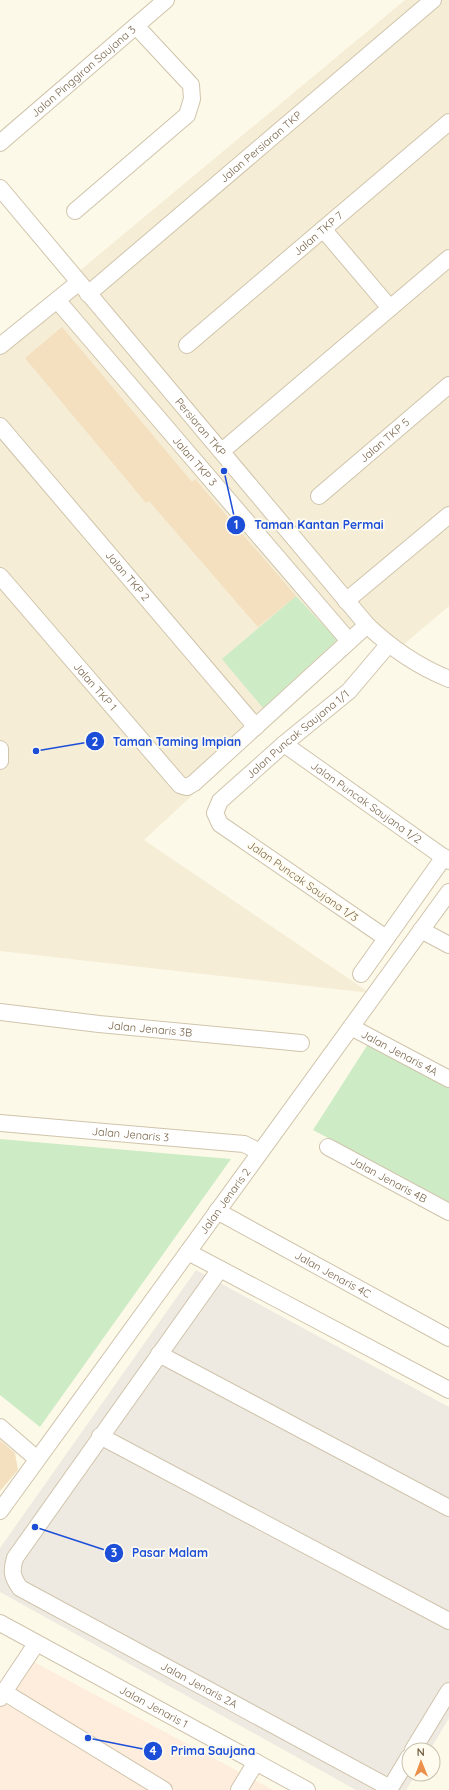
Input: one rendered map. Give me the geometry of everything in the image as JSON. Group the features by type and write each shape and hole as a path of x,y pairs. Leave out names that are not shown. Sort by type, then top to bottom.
{"street":[{"name":"Jalan Pinggiran Saujana 3","path":"0,143 166,0"},
{"name":"Jalan Persiaran TKP","path":"0,346 57,300 83,288 433,0"},
{"path":"74,211 187,115 192,98 191,85 136,26"},
{"name":"Jalan TKP 7","path":"187,345 449,122"},
{"name":"Persiaran TKP","path":"0,188 367,625 388,645 432,672 449,679"},
{"path":"323,229 390,308"},
{"path":"222,451 449,258"},
{"name":"Jalan TKP 3","path":"57,300 349,641"},
{"name":"Jalan TKP 5","path":"319,496 449,385"},
{"name":"Jalan TKP 2","path":"0,426 256,727"},
{"path":"346,601 449,515"},
{"name":"Jalan TKP 1","path":"0,576 180,786 187,787 194,784 256,727"},
{"path":"256,727 367,625"},
{"name":"Jalan Puncak Saujana 1/1","path":"220,824 215,813 220,800 284,744 349,691 388,645"},
{"name":"Jalan Puncak Saujana 1/2","path":"284,744 447,859"},
{"name":"Jalan Puncak Saujana 1/3","path":"220,824 386,938"},
{"path":"362,974 386,938 447,859"},
{"name":"Jalan Jenaris 2","path":"0,1511 449,892"},
{"path":"421,930 449,945"},
{"name":"Jalan Jenaris 3B","path":"0,1012 98,1024 301,1043"},
{"name":"Jalan Jenaris 4A","path":"351,1027 449,1079"},
{"name":"Jalan Jenaris 3","path":"0,1123 244,1144 260,1152"},
{"name":"Jalan Jenaris 4B","path":"328,1148 449,1212"},
{"name":"Jalan Jenaris 4C","path":"217,1211 449,1338"},
{"path":"188,1252 449,1390"},
{"path":"220,1269 100,1436 449,1621"},
{"path":"159,1354 449,1508"},
{"path":"0,1427 37,1460"},
{"name":"Jalan Jenaris 2A","path":"100,1436 14,1558 11,1569 13,1577 20,1588 390,1789"},
{"name":"Jalan Jenaris 1","path":"0,1623 36,1644 307,1790"},
{"path":"36,1644 2,1695 164,1790"},
{"path":"418,1742 449,1691"},
{"path":"239,1790 256,1762"},
{"path":"390,1789 401,1770"}],"shaded area":[{"path":"405,0 449,0 449,606 397,650 372,629 144,840 370,993 0,951 0,337"},
{"path":"196,1270 449,1407 449,1718 435,1742 401,1742 401,1782 411,1782 406,1790 356,1790 0,1592 0,1548"},
{"path":"21,1655 273,1790 0,1790 0,1686"}],"green space":[{"path":"296,596 337,640 263,708 222,659"},
{"path":"368,1044 449,1087 449,1202 313,1130"},
{"path":"0,1139 231,1159 40,1427 0,1395"}],"building":[{"path":"62,327 192,482 195,479 296,596 258,627 149,501 146,503 25,358"},
{"path":"0,1440 15,1453 18,1470 0,1491"}],"place":[{"name":"Taman Kantan Permai","path":"224,471"},
{"name":"Taman Taming Impian","path":"36,751"},
{"name":"Pasar Malam","path":"35,1527"},
{"name":"Prima Saujana","path":"88,1738"}]}
